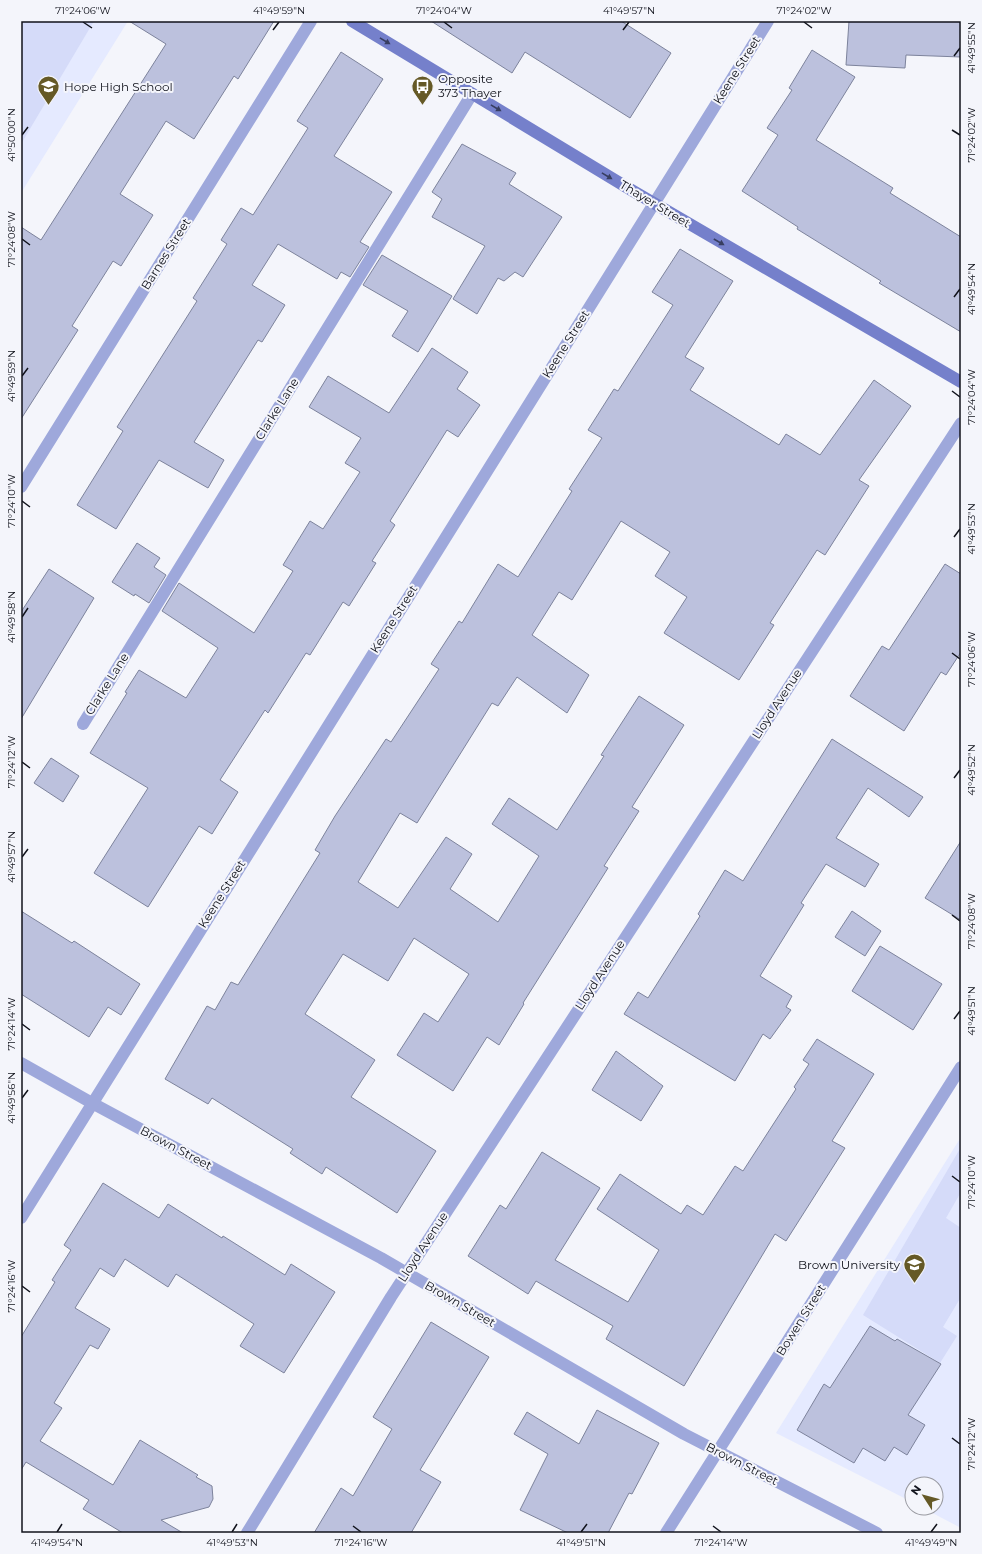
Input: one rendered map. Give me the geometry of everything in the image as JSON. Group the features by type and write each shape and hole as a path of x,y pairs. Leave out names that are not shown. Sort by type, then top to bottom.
{"street":[{"name":"Barnes Street","path":"21,487 311,21"},
{"name":"Thayer Street","path":"352,21 654,203 961,382"},
{"name":"Keene Street","path":"21,1218 768,21"},
{"name":"Clarke Lane","path":"83,724 472,94"},
{"name":"Lloyd Avenue","path":"247,1533 406,1272 961,423"},
{"name":"Brown Street","path":"21,1063 92,1103 406,1272 717,1451 878,1533"},
{"name":"Bowen Street","path":"666,1533 961,1067"}],"shaded area":[{"name":"Hope High School","path":"21,21 128,21 21,193"},
{"path":"21,21 94,21 21,144"},
{"name":"Brown University","path":"961,1137 961,1528 938,1516 944,1516 944,1476 904,1476 904,1498 776,1433"},
{"path":"961,1147 961,1192 946,1218 961,1228 961,1297 943,1327 957,1336 940,1363 863,1315"}],"building":[{"path":"129,21 274,21 238,79 234,76 194,139 166,121 120,194 153,215 121,266 113,261 72,326 78,330 21,419 21,227 41,240 166,44"},
{"path":"431,21 621,21 671,53 630,118 525,52 512,73"},
{"path":"849,21 961,21 961,57 906,55 905,68 846,65"},
{"path":"812,50 855,77 816,140 893,188 890,193 961,237 961,332 879,283 881,281 797,229 798,227 742,191 778,135 767,128 792,90 789,88"},
{"path":"341,52 383,79 334,156 392,192 360,242 369,247 350,277 341,272 337,279 278,244 252,285 285,305 262,342 258,340 194,442 224,460 208,488 159,460 116,529 77,505 123,431 117,427 197,301 193,298 227,244 221,240 241,208 253,215 308,128 297,121"},
{"path":"462,144 516,173 509,184 562,217 523,277 515,272 504,281 498,278 477,314 453,299 485,246 432,217 442,199 432,192"},
{"path":"680,249 733,281 685,357 704,368 690,390 779,445 786,434 820,455 874,380 911,406 859,480 869,486 825,555 817,550 770,623 774,625 739,680 664,633 687,597 655,576 670,552 621,521 572,600 559,592 532,635 589,675 567,713 517,677 498,706 492,703 417,823 400,813 358,882 398,908 446,837 472,854 450,889 498,922 539,856 492,824 509,798 557,830 604,756 601,755 639,696 684,725 632,807 639,811 604,866 608,868 523,1003 524,1004 499,1045 487,1037 453,1091 397,1055 424,1013 438,1022 469,974 414,938 388,981 343,954 305,1014 375,1060 351,1097 436,1151 397,1213 326,1167 322,1174 290,1153 293,1149 212,1098 208,1104 165,1079 207,1006 215,1010 231,982 238,985 320,853 315,850 335,816 386,739 391,742 439,669 431,664 459,621 462,623 498,564 518,577 572,491 569,489 602,438 588,430 614,389 618,391 673,305 652,292"},
{"path":"382,255 452,296 418,352 392,336 408,311 363,285"},
{"path":"432,348 468,372 457,389 480,405 458,437 447,430 390,521 395,525 372,561 376,563 349,606 343,602 310,655 306,653 268,713 265,710 220,780 238,792 212,834 199,826 148,907 94,873 148,788 90,753 127,693 125,692 139,670 186,698 218,648 162,611 179,583 254,633 293,571 283,565 310,521 323,529 360,472 345,463 361,438 309,407 328,376 389,413"},
{"path":"137,543 160,558 154,567 166,575 149,603 135,594 134,596 112,582"},
{"path":"945,564 961,574 961,652 946,675 941,672 904,731 850,696 882,646 889,650"},
{"path":"49,569 94,598 21,719 21,612"},
{"path":"832,739 923,797 909,817 868,788 836,838 879,864 865,887 826,864 801,903 804,905 760,976 792,996 786,1007 791,1010 770,1039 763,1034 735,1081 624,1014 638,992 648,998 700,916 698,914 725,870 743,881"},
{"path":"51,758 79,776 63,802 34,783"},
{"path":"961,841 961,920 925,898"},
{"path":"21,911 72,943 74,941 140,984 121,1015 108,1007 89,1037 21,994"},
{"path":"852,911 881,931 865,956 835,937"},
{"path":"880,946 942,984 913,1030 852,991"},
{"path":"817,1039 874,1074 832,1141 845,1148 786,1241 775,1234 684,1386 606,1339 613,1326 536,1281 528,1294 468,1256 500,1205 506,1209 542,1152 600,1188 555,1260 628,1302 659,1250 597,1209 620,1174 681,1214 687,1205 703,1215 735,1166 743,1171 796,1089 794,1087 809,1064 803,1060"},
{"path":"616,1051 663,1086 641,1121 592,1090"},
{"path":"103,1183 159,1218 168,1204 285,1275 291,1264 335,1292 284,1373 240,1346 254,1324 176,1274 168,1287 125,1259 114,1277 100,1268 75,1308 110,1329 98,1349 90,1345 54,1403 62,1408 40,1441 113,1485 140,1440 198,1475 196,1477 212,1486 213,1499 209,1507 161,1520 183,1533 123,1533 83,1509 89,1500 26,1462 21,1470 21,1337 55,1282 52,1280 71,1250 64,1245"},
{"path":"431,1322 489,1357 420,1470 441,1482 411,1533 314,1533 341,1488 353,1496 392,1429 373,1417"},
{"path":"870,1326 895,1341 897,1339 941,1364 908,1415 925,1425 907,1455 894,1447 885,1461 863,1448 854,1463 797,1430 824,1384 830,1388"},
{"path":"597,1410 659,1443 632,1494 629,1493 608,1533 568,1533 520,1510 548,1454 514,1434 527,1412 579,1444"}],"place":[{"name":"Hope High School","path":"48,106"},
{"name":"Opposite 373 Thayer","path":"423,106"},
{"name":"Brown University","path":"915,1284"}]}
